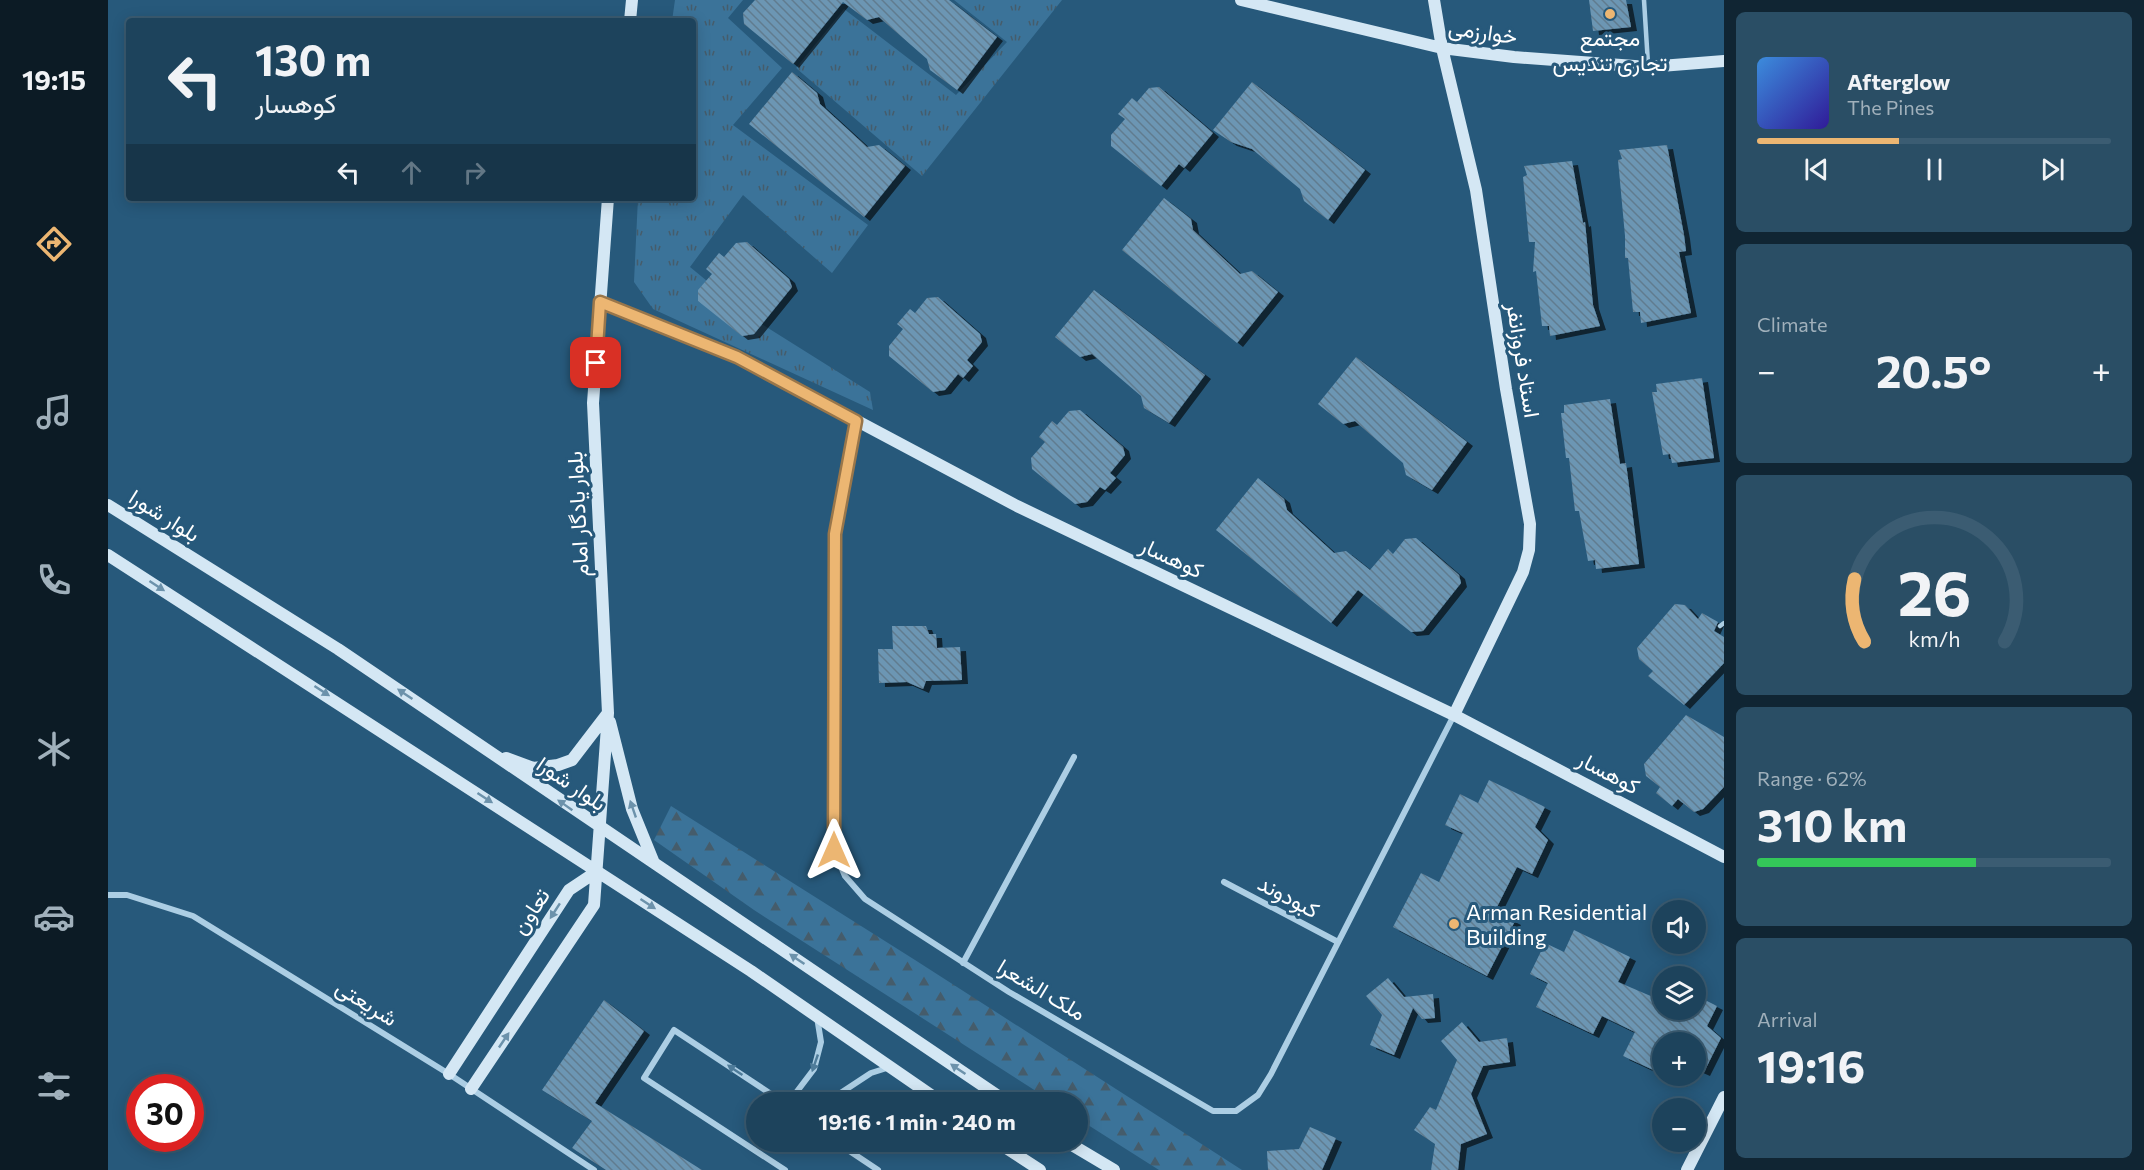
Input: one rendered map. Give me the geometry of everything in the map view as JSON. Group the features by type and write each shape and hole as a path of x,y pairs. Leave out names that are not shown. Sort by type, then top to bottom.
{"street":[{"path":"630,18 632,0"},
{"name":"خوارزمی","path":"1241,0 1442,48 1514,57 1648,67 1724,61"},
{"name":"استاد فروزانفر","path":"1434,0 1442,48 1476,190 1506,390 1530,524 1529,550 1523,572 1454,714"},
{"name":"بلوار یادگار امام","path":"596,872 608,712 593,403 608,201"},
{"name":"کوهسار","path":"600,302 737,357 1028,512 1454,714 1724,857"},
{"name":"ملک الشعرا","path":"856,421 835,534 834,850 845,876 865,899 963,963 1213,1111 1236,1111 1258,1095 1271,1074 1454,714"},
{"name":"بلوار شورا","path":"108,505 338,650 992,1092"},
{"path":"108,555 317,688 751,971 926,1092"},
{"path":"491,753 533,768 558,765 572,760 608,712"},
{"path":"608,712 632,809 654,863"},
{"path":"963,963 1074,757"},
{"path":"471,1089 594,905 596,872"},
{"name":"تعاون","path":"449,1074 568,890 596,872"},
{"name":"کبودوند","path":"1224,882 1338,942"},
{"name":"شریعتی","path":"108,895 127,895 193,916 449,1074 594,1170"},
{"path":"797,1092 814,1069 821,1042 817,1017"},
{"path":"746,1145 644,1078 674,1030 768,1092"},
{"path":"842,1092 871,1072 890,1067"},
{"path":"1687,1170 1724,1097"},
{"path":"757,1152 785,1170"},
{"path":"851,1152 878,1170"},
{"path":"1012,1152 1040,1170"},
{"path":"1084,1152 1114,1170"}],"lane":[{"path":"1644,0 1648,67"}],"green space":[{"path":"675,0 743,0 728,18 782,68 733,125 868,225 832,273 743,195 690,267 752,318 870,392 873,410 653,309 634,282 638,201 696,201 696,18 672,18"},
{"path":"954,0 1062,0 922,176 796,68 844,9 956,95 1007,42"},
{"path":"671,806 1242,1170 1159,1170 1088,1125 1088,1092 1037,1092 754,910 654,840"}],"building":[{"path":"755,0 949,0 997,37 957,90 930,70 927,59 879,17 867,20 843,2 793,64 744,24 743,13"},
{"name":"مجتمع تجاری تندیس","path":"1589,0 1626,0 1631,27 1593,31"},
{"path":"792,72 817,93 820,104 867,147 879,145 905,166 864,217 749,124"},
{"path":"1252,82 1365,170 1328,220 1304,201 1300,189 1252,149 1231,142 1213,130"},
{"path":"1159,87 1213,133 1184,168 1179,164 1161,186 1111,146 1111,135 1125,119 1118,114 1132,98 1137,102 1149,88"},
{"path":"1667,145 1684,235 1686,251 1679,252 1691,313 1641,323 1640,312 1633,312 1628,258 1625,258 1618,160 1622,159 1619,150"},
{"path":"1572,161 1583,223 1585,222 1593,305 1600,326 1550,336 1549,326 1542,326 1536,271 1533,272 1535,242 1529,242 1523,177 1527,175 1524,166"},
{"path":"1164,198 1191,219 1193,230 1240,274 1252,271 1278,292 1237,343 1122,250"},
{"path":"747,242 789,279 792,287 754,334 742,336 698,301 698,290 712,274 706,269 719,253 724,257 736,243"},
{"path":"1094,290 1205,375 1169,423 1144,408 1141,396 1092,354 1080,357 1055,337"},
{"path":"938,297 980,334 982,342 967,360 973,366 963,378 958,374 945,390 933,392 889,356 889,346 903,329 897,324 910,309 915,313 927,298"},
{"path":"1356,357 1467,442 1432,490 1406,475 1403,463 1355,421 1343,424 1318,404"},
{"path":"1702,378 1714,458 1672,463 1670,454 1663,455 1652,392 1657,392 1656,384"},
{"path":"1610,399 1620,464 1626,463 1639,564 1596,569 1595,560 1588,561 1579,511 1575,511 1561,413 1564,413 1564,405"},
{"path":"1080,410 1123,447 1125,455 1110,473 1116,478 1105,490 1100,487 1087,502 1075,504 1032,469 1031,458 1045,442 1039,437 1052,421 1057,425 1069,411"},
{"path":"1258,478 1284,499 1287,510 1334,553 1346,551 1370,570 1388,549 1393,554 1405,539 1416,538 1459,575 1461,583 1423,631 1411,632 1358,590 1331,623 1216,530"},
{"path":"1675,604 1685,605 1698,619 1702,613 1718,622 1714,631 1724,637 1724,663 1684,705 1648,676 1653,671 1639,659 1637,648"},
{"path":"892,626 926,626 929,634 936,634 937,648 960,647 962,680 926,681 923,689 907,682 879,683 878,649 893,649"},
{"path":"1686,715 1724,737 1724,787 1703,809 1694,812 1678,799 1672,806 1656,793 1660,787 1646,776 1644,764"},
{"path":"1489,780 1545,807 1535,827 1548,840 1532,874 1517,867 1495,911 1515,921 1487,976 1393,927 1421,873 1439,882 1463,833 1445,825 1460,794 1478,803"},
{"path":"1574,930 1630,957 1618,982 1652,997 1652,1020 1706,1020 1706,1000 1717,1006 1707,1026 1721,1038 1706,1068 1706,1032 1652,1032 1652,1069 1623,1056 1635,1032 1602,1016 1593,1034 1536,1007 1548,983 1530,974 1545,943 1564,952"},
{"path":"1388,978 1404,997 1433,994 1435,1018 1422,1019 1413,1008 1394,1055 1370,1045 1382,1015 1366,996"},
{"path":"604,1000 644,1031 595,1103 702,1170 606,1170 572,1148 592,1121 542,1090"},
{"path":"1462,1022 1479,1042 1507,1038 1510,1062 1483,1066 1471,1094 1487,1134 1461,1144 1458,1170 1431,1170 1435,1144 1414,1130 1430,1107 1436,1110 1457,1060 1441,1041"},
{"path":"1310,1127 1336,1138 1322,1170 1268,1170 1267,1151 1299,1149"}],"place":[{"name":"مجتمع تجاری تندیس","path":"1610,14"},
{"name":"Arman Residential Building","path":"1454,924"}],"route":[{"path":"596,363 600,302 737,357 856,421 835,534 834,850"}]}
